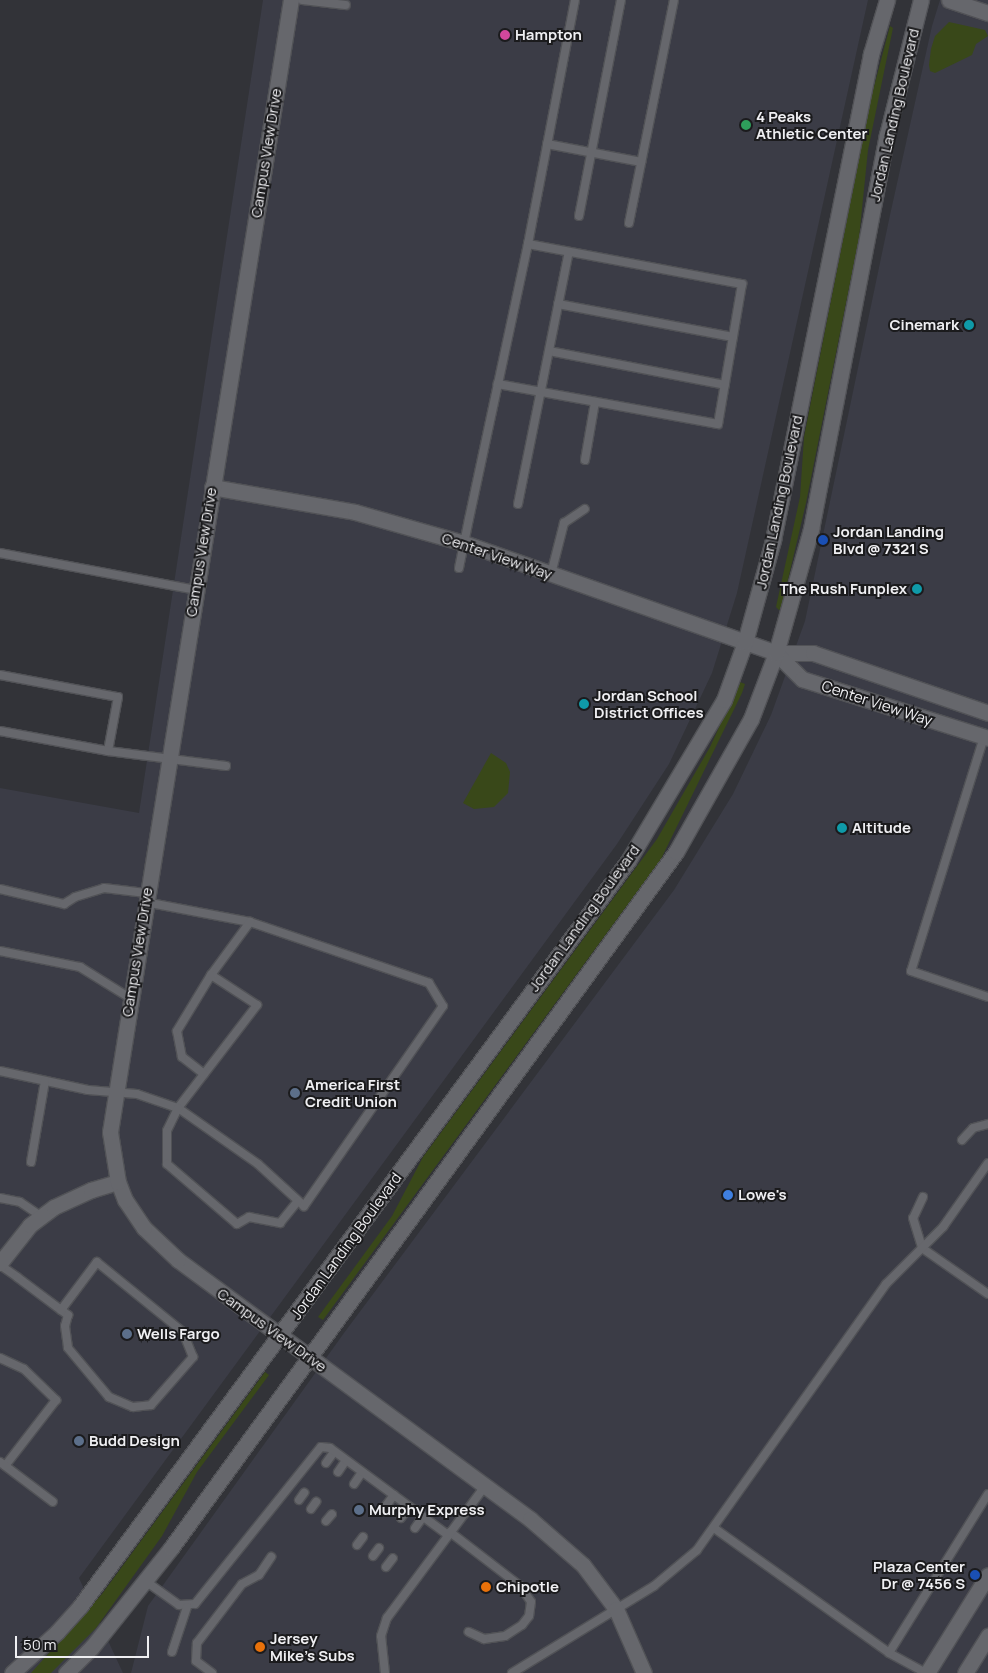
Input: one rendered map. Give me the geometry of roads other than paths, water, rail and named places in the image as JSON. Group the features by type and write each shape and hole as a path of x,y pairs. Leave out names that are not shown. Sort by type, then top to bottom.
{"main road":[{"name":"Campus View Drive","path":"291,0 114,1092 110,1146 118,1182 134,1215 154,1240 530,1519 583,1565 616,1609 644,1673"},
{"name":"Jordan Landing Boulevard","path":"12,1673 58,1632 81,1605 281,1336 628,861 724,700 745,642 774,540 871,54 887,0"},
{"name":"Jordan Landing Boulevard","path":"66,1673 92,1647 143,1580 171,1548 676,852 751,719 776,653 811,529 886,135 921,0"},
{"path":"949,0 988,13"},
{"name":"Center View Way","path":"212,487 356,512 464,544 776,653 813,653 988,713"},
{"name":"Center View Way","path":"776,653 802,679 986,738"},
{"path":"0,1264 18,1238 41,1216 69,1199 118,1182"},
{"path":"927,1673 988,1575"},
{"path":"965,1673 988,1636"}],"lane":[{"path":"302,0 346,5"},
{"path":"459,568 528,244 575,0"},
{"path":"578,216 621,0"},
{"path":"629,224 674,0"},
{"path":"547,144 641,162"},
{"path":"498,384 718,424 742,284 528,244"},
{"path":"518,504 569,252"},
{"path":"558,304 733,337"},
{"path":"549,351 724,385"},
{"path":"585,460 595,402"},
{"path":"551,574 564,523 585,509"},
{"path":"0,553 196,590"},
{"path":"0,675 118,697 108,751"},
{"path":"0,731 168,761 226,766"},
{"path":"986,738 911,971 988,997"},
{"path":"0,889 64,904 75,897 104,888 146,897 250,922 384,970 429,983 443,1006 301,1203 280,1223 249,1217 237,1224 167,1164 167,1131 178,1108 257,1004 211,975"},
{"path":"204,1074 182,1057 177,1031 211,975 250,922"},
{"path":"0,951 80,967 130,998"},
{"path":"0,1071 45,1081 136,1094 178,1108 258,1164 301,1203"},
{"path":"31,1162 45,1081"},
{"path":"962,1140 973,1128 988,1124"},
{"path":"513,1673 681,1566 714,1528 886,1284 943,1227 988,1163"},
{"path":"923,1197 913,1218 922,1248 988,1294"},
{"path":"0,1198 20,1202 41,1216"},
{"path":"0,1264 61,1310 68,1315 65,1326 68,1348 109,1397 133,1407 151,1405 193,1357 183,1332 98,1262 61,1310"},
{"path":"0,1358 24,1369 56,1400 2,1464 53,1502"},
{"path":"172,1652 187,1607 206,1593 316,1450 325,1447 346,1460 520,1586 531,1602 529,1616 522,1625 506,1636 484,1639 469,1632"},
{"path":"326,1463 334,1452"},
{"path":"338,1472 346,1460"},
{"path":"354,1484 362,1472"},
{"path":"385,1673 381,1636 387,1618 485,1486"},
{"path":"299,1500 304,1493"},
{"path":"889,1653 988,1494"},
{"path":"385,1507 394,1495"},
{"path":"310,1509 316,1502"},
{"path":"401,1518 409,1507"},
{"path":"326,1521 332,1514"},
{"path":"415,1528 423,1517"},
{"path":"714,1528 889,1653 927,1673"},
{"path":"357,1545 363,1536"},
{"path":"373,1556 379,1548"},
{"path":"212,1673 196,1661 197,1643 242,1584 259,1575 271,1558"},
{"path":"386,1567 392,1558"},
{"path":"143,1580 179,1605 187,1607"}],"place":[{"name":"Hampton","path":"505,35"},
{"name":"4 Peaks Athletic Center","path":"746,125"},
{"name":"Cinemark","path":"969,325"},
{"name":"Jordan Landing Blvd @ 7321 S","path":"823,540"},
{"name":"The Rush Funplex","path":"917,589"},
{"name":"Jordan School District Offices","path":"584,704"},
{"name":"Altitude","path":"842,828"},
{"name":"America First Credit Union","path":"295,1093"},
{"name":"Lowe's","path":"728,1195"},
{"name":"Wells Fargo","path":"127,1334"},
{"name":"Budd Design","path":"79,1441"},
{"name":"Murphy Express","path":"359,1510"},
{"name":"Plaza Center Dr @ 7456 S","path":"975,1575"},
{"name":"Chipotle","path":"486,1587"},
{"name":"Jersey Mike's Subs","path":"260,1647"}]}
